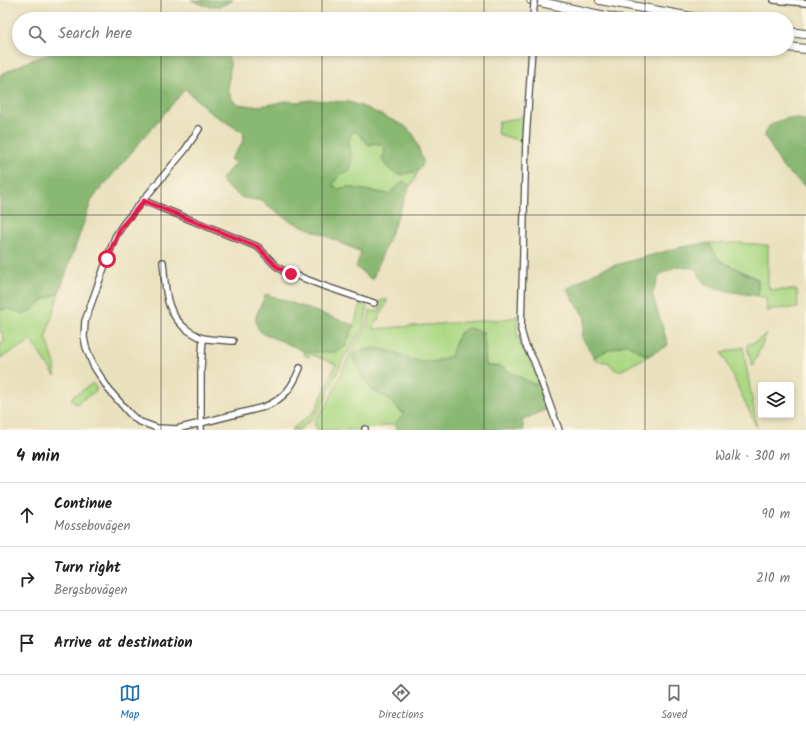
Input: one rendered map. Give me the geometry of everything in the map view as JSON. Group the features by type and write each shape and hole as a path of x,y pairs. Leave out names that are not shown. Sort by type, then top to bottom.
{"highway":[{"path":"600,0 664,12"},
{"path":"533,2 584,12"},
{"path":"794,33 806,34"},
{"path":"794,48 806,49"}],"street":[{"path":"774,0 806,3"},
{"path":"532,56 526,139 521,330 525,344 536,366 559,430"},
{"path":"199,129 185,150 144,201 124,223 115,237 85,321 84,337 93,365 109,390 130,414 138,421 166,430 201,427 272,404 289,390 300,368"},
{"path":"144,201 258,247 275,265 282,270 374,303"},
{"path":"163,262 168,304 177,320 183,327 203,338 233,341"},
{"path":"201,427 201,369 203,338"}],"green space":[{"path":"191,0 233,0 223,5 207,6"},
{"path":"44,56 228,56 230,68 228,90 233,101 238,104 253,106 268,105 285,101 297,102 311,100 349,102 364,107 405,126 414,135 423,161 422,166 418,171 401,174 393,172 382,159 385,151 383,145 374,143 369,145 356,131 351,133 348,143 352,158 350,170 340,175 333,184 337,189 347,187 389,194 403,181 410,186 372,280 356,267 361,252 290,221 262,201 243,198 228,188 221,180 235,163 230,159 242,144 244,133 211,113 185,89 92,199 59,293 43,300 33,310 24,314 9,309 0,310 0,75 29,61"},
{"path":"524,114 524,145 517,140 498,134 497,131 499,122 520,118"},
{"path":"788,118 806,120 806,187 783,168 765,136 767,129 770,126"},
{"path":"356,131 369,145 374,143 383,145 385,151 383,159 400,175 418,171 410,186 403,182 389,194 347,187 337,189 333,184 352,158 348,143 351,133"},
{"path":"709,243 768,245 769,288 772,290 797,290 798,308 773,309 767,312 766,298 758,296 758,279 719,260"},
{"path":"709,243 719,260 758,280 758,296 727,291 705,285 695,268 675,267 660,274 652,294 668,345 648,356 627,344 603,352 594,357 582,338 585,318 567,289 605,268 681,247"},
{"path":"59,293 46,336 55,364 55,376 31,341 0,358 0,345 3,343 4,338 0,330 0,310 9,309 24,314 33,310 43,300"},
{"path":"266,294 354,325 345,347 336,352 305,352 263,334 259,330 256,323 256,316"},
{"path":"387,299 387,302 373,329 505,319 515,317 517,315 517,333 519,342 533,367 540,384 533,384 499,366 486,366 484,332 459,333 451,356 433,362 413,360 393,352 376,348 372,390 386,397 404,415 394,424 362,430 317,430 314,421 328,403 350,353 368,325 370,310 374,312 380,310 380,301"},
{"path":"361,301 367,307 365,325 344,358 322,406 312,419 299,430 291,430 315,411 336,364 310,354 309,357 304,355 305,352 345,347 354,325"},
{"path":"468,328 484,332 486,366 499,366 533,384 540,384 549,408 522,420 524,430 396,430 394,424 404,414 386,397 372,390 365,381 352,356 356,351 376,348 393,352 413,360 433,362 451,356 459,333"},
{"path":"766,334 752,367 747,345 757,341"},
{"path":"627,344 648,356 622,370 615,370 608,362 596,361 594,357 603,352"},
{"path":"743,347 757,428 722,353"},
{"path":"93,383 97,390 76,404 71,398"}],"route":[{"path":"107,259 115,237 120,229 130,215 144,201 258,247 275,265 291,274"}]}
